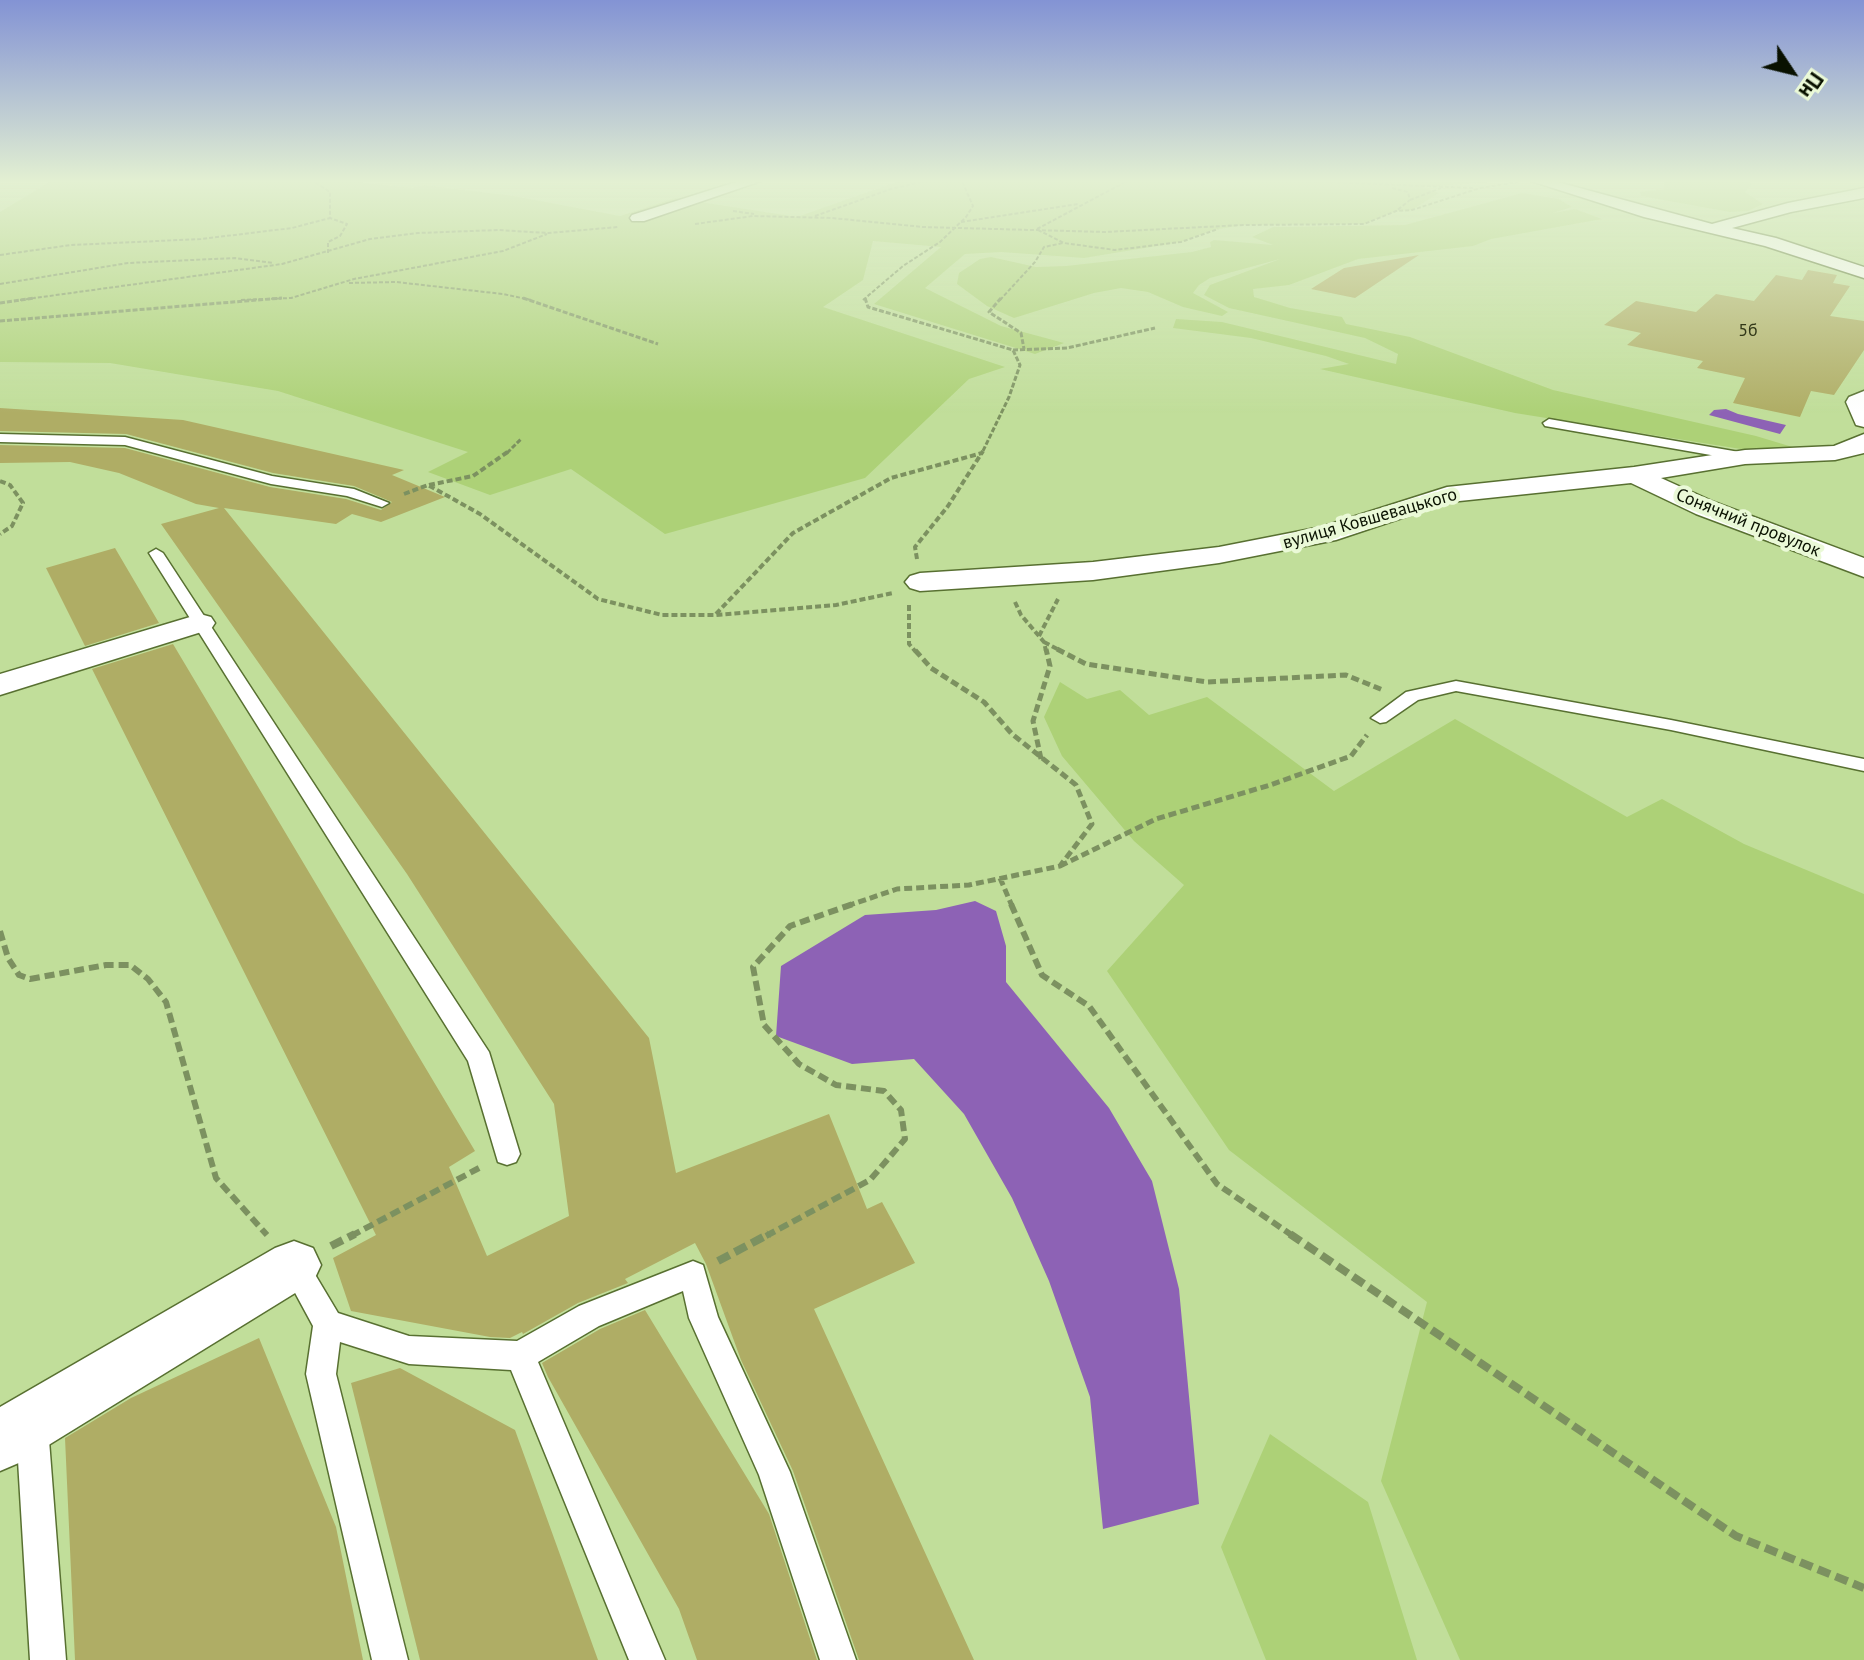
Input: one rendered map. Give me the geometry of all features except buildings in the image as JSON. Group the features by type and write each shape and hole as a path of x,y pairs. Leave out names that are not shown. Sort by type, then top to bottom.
{"street":[{"path":"1816,258 1864,273"},
{"path":"1864,398 1857,402 1864,420"},
{"name":"вулиця Ковшевацького","path":"920,582 1093,571 1233,553 1326,534 1447,495 1634,475 1745,457 1835,453 1857,447 1864,441"},
{"name":"Сонячний провулок","path":"1634,475 1705,508 1864,568"},
{"path":"0,685 200,623"},
{"path":"16,1432 294,1265"}],"lane":[{"path":"1549,423 1745,457"},
{"path":"0,438 125,441 271,480 349,492 382,503"},
{"path":"156,553 480,1059 507,1154"},
{"path":"1380,718 1412,696 1456,686 1671,725 1864,765"},
{"path":"294,1265 328,1324 321,1374 390,1660"},
{"path":"328,1324 409,1350 520,1356 589,1316 693,1274 704,1318 774,1472 838,1660"},
{"path":"520,1356 647,1660"},
{"path":"16,1432 48,1660"}],"path":[{"path":"0,284 128,263 225,258"},
{"path":"239,258 282,264"},
{"path":"0,303 305,258"},
{"path":"0,321 208,302 291,298 340,283 465,258"},
{"path":"917,258 863,300 868,307 1013,350 1067,348 1155,328"},
{"path":"1024,349 1021,333 989,312 1037,258"},
{"path":"340,283 396,282 503,294 658,344"},
{"path":"1013,350 1020,365 1009,397 982,453 948,506 915,547 920,582 909,598 909,644 931,668 984,702 1012,734 1076,785 1092,824 1060,866"},
{"path":"382,503 428,485 473,476 504,457 521,439"},
{"path":"716,615 793,533 891,478 982,453"},
{"path":"0,481 10,485 23,503 12,526 0,534"},
{"path":"428,485 480,514 598,599 662,615 716,615 836,605 891,593 920,582"},
{"path":"995,578 1044,642 1086,664 1207,682 1346,675 1391,693 1412,696"},
{"path":"1041,760 1033,721 1050,666 1044,642"},
{"path":"693,1274 870,1180 905,1139 901,1110 884,1091 836,1085 799,1064 764,1025 753,967 790,926 897,889 969,885 1060,866 1156,819 1270,785 1351,756 1380,718"},
{"path":"1000,878 1042,975 1089,1006 1217,1184 1736,1536 1864,1588"},
{"path":"0,931 8,958 19,975 30,979 106,965 130,965 148,979 166,1002 216,1178 294,1265 507,1154"}],"green space":[{"path":"0,258 869,258 863,280 823,307 1005,367 969,379 865,478 665,534 571,469 490,495 428,472 468,452 278,391 110,363 0,362"},
{"path":"928,258 960,258 925,288 1001,326 1064,343 1035,354 874,304"},
{"path":"983,258 1036,267 1134,258 1363,258 1289,285 1253,289 1254,297 1290,308 1342,317 1346,324 1410,337 1553,390 1756,436 1799,449 1786,452 1747,450 1515,413 1320,369 1349,364 1326,356 1251,338 1173,328 1176,319 1222,322 1396,364 1398,354 1365,338 1229,308 1204,295 1210,285 1280,259 1210,278 1199,285 1193,293 1228,312 1222,316 1183,307 1148,292 1121,288 1094,293 1014,318 987,306 957,284 959,273"},
{"path":"1060,682 1087,699 1120,690 1149,715 1207,697 1334,791 1455,719 1627,817 1662,799 1744,844 1864,894 1864,1660 1460,1660 1381,1481 1427,1302 1229,1150 1107,971 1184,885 1134,841 1062,756 1044,717"},
{"path":"1270,1434 1368,1502 1417,1660 1266,1660 1221,1547"}],"shaded area":[{"path":"1726,409 1786,425 1780,434 1709,415 1714,410"},
{"path":"975,901 996,911 1006,946 1006,982 1109,1108 1152,1181 1179,1289 1199,1504 1103,1529 1090,1397 1049,1281 1012,1198 964,1114 914,1059 852,1064 776,1036 781,966 865,915 936,910"}]}
